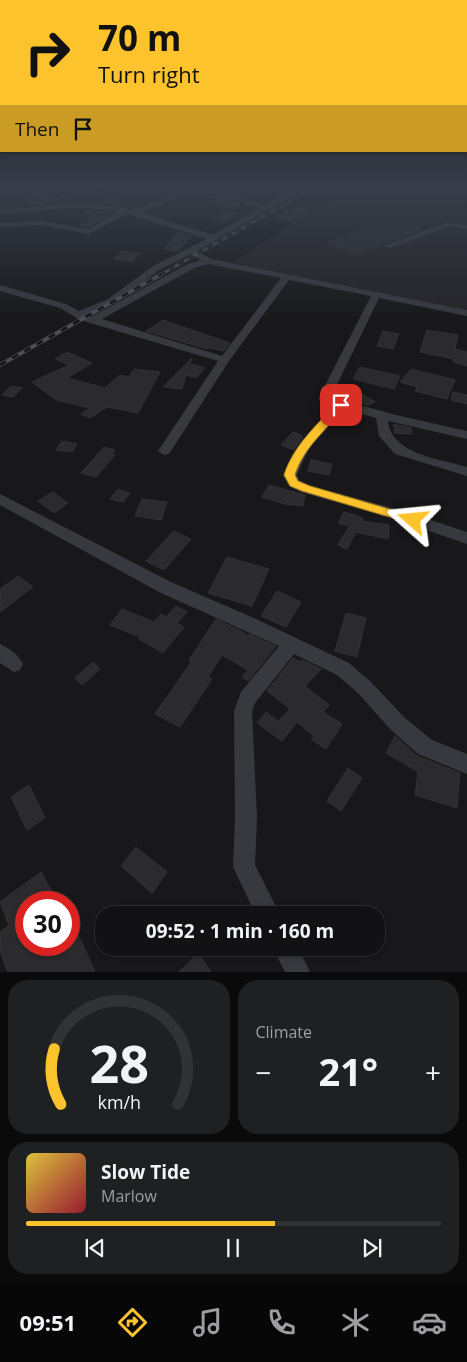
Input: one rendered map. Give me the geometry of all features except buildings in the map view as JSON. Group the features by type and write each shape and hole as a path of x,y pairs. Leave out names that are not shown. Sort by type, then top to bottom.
{"street":[{"path":"193,231 214,238"},
{"path":"78,315 92,310 128,290 137,281 172,259 182,254 194,252 225,231"},
{"path":"387,246 430,231"},
{"path":"194,252 208,261 467,313"},
{"path":"93,320 191,266 208,261"},
{"path":"164,451 224,360 287,277"},
{"path":"0,288 63,306 78,315 224,360"},
{"path":"376,295 324,399 382,416 467,435"},
{"path":"341,405 308,441 293,464 290,475 294,483 306,489 467,538"},
{"path":"382,416 381,425 392,446 400,451 467,472"},
{"path":"0,499 165,587 343,669 365,688 398,723 426,747 467,764"},
{"path":"263,906 248,878 243,862 246,817 243,712 248,698 292,644"},
{"path":"0,652 14,664"},
{"path":"289,956 298,972"}],"shaded area":[{"path":"281,231 467,231 467,310 232,263"}],"railway":[{"path":"160,275 237,231"},
{"path":"0,365 162,274"}],"route":[{"path":"341,405 308,441 293,464 290,475 294,483 306,489 413,520"}]}
